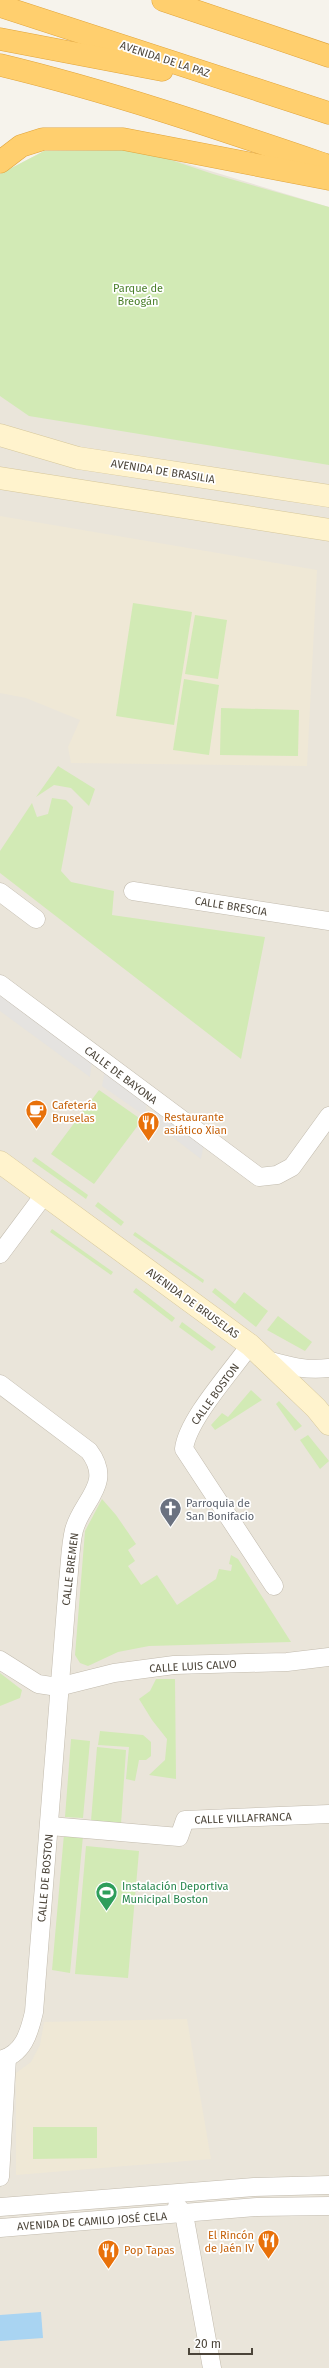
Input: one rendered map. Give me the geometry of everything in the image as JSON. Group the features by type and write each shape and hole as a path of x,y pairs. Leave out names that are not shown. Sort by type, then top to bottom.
{"highway":[{"path":"163,0 329,56"},
{"name":"AVENIDA DE LA PAZ","path":"0,6 329,113"},
{"path":"0,39 243,84"},
{"path":"0,65 71,82 186,117 329,166"},
{"path":"0,162 21,146 43,139 123,139 329,179"}],"street":[{"name":"AVENIDA DE BRASILIA","path":"0,434 78,458 329,496"},
{"path":"0,478 329,530"},
{"name":"CALLE BRESCIA","path":"133,891 329,921"},
{"path":"0,892 36,919"},
{"name":"CALLE DE BAYONA","path":"0,984 259,1178 277,1175 292,1167 329,1116"},
{"name":"AVENIDA DE BRUSELAS","path":"0,1162 250,1345 267,1360 329,1424"},
{"path":"0,1254 44,1195"},
{"name":"CALLE BOSTON","path":"250,1345 192,1422 185,1439 184,1449 274,1586"},
{"path":"267,1360 295,1368 314,1370 329,1368"},
{"name":"CALLE BREMEN","path":"0,1384 89,1451 95,1459 98,1471 97,1485 74,1530 58,1688"},
{"name":"CALLE LUIS CALVO","path":"58,1688 114,1673 174,1665 287,1662 329,1657"},
{"path":"0,1660 38,1684 58,1688"},
{"name":"CALLE DE BOSTON","path":"0,2177 3,2059 23,2046 29,2032 34,2012 50,1826 58,1688"},
{"name":"CALLE VILLAFRANCA","path":"50,1826 179,1837 185,1820 329,1814"},
{"name":"AVENIDA DE CAMILO JOSÉ CELA","path":"0,2207 161,2193 254,2187 329,2185"},
{"name":"AVENIDA DE CAMILO JOSÉ CELA","path":"161,2193 175,2203 184,2214"},
{"name":"AVENIDA DE CAMILO JOSÉ CELA","path":"0,2228 143,2215 184,2214 258,2207 329,2206"},
{"path":"184,2214 212,2368"}],"shaded area":[{"path":"141,150 329,207 329,2368 0,2368 0,174 44,151"},
{"path":"0,516 317,570 307,766 71,763 68,747 80,720 26,698 0,693"},
{"path":"0,994 92,1061 90,1077 0,1011"},
{"path":"105,1070 147,1101 145,1116 102,1086"},
{"path":"156,1106 204,1143 201,1159 153,1122"},
{"path":"187,2019 211,2159 16,2175 16,2073 31,2062 40,2045 44,2022"}],"green space":[{"name":"Parque de Breogán","path":"141,150 213,174 329,207 329,465 29,416 0,396 0,174 44,151"},
{"path":"133,603 192,612 174,725 116,716"},
{"path":"195,615 227,620 218,679 185,674"},
{"path":"184,679 219,685 209,755 173,750"},
{"path":"221,708 299,710 298,756 220,755"},
{"path":"58,766 95,789 89,806 71,788 54,785 36,797"},
{"path":"52,798 66,800 73,807 61,871 71,882 114,891 112,915 265,937 241,1059 0,873 0,851 32,803 37,817 48,814"},
{"path":"99,1090 142,1120 94,1184 51,1154"},
{"path":"35,1157 88,1195 86,1199 32,1161"},
{"path":"98,1202 124,1222 121,1226 95,1206"},
{"path":"52,1229 113,1272 111,1275 50,1232"},
{"path":"135,1232 204,1280 203,1283 133,1235"},
{"path":"136,1288 175,1318 172,1322 133,1292"},
{"path":"215,1288 235,1304 244,1292 268,1311 256,1327 212,1292"},
{"path":"278,1316 312,1342 305,1351 267,1330"},
{"path":"182,1322 216,1347 212,1351 179,1327"},
{"path":"251,1390 262,1400 215,1430 211,1425 222,1413 228,1417"},
{"path":"279,1401 302,1426 295,1431 276,1404"},
{"path":"308,1435 329,1461 320,1469 300,1440"},
{"path":"102,1499 116,1515 136,1544 128,1550 135,1561 128,1566 141,1585 157,1575 177,1605 216,1579 219,1569 231,1571 232,1565 229,1564 231,1555 238,1559 291,1642 149,1646 118,1652 88,1666 80,1663 75,1655 85,1531"},
{"path":"0,1673 22,1690 20,1698 0,1706"},
{"path":"156,1679 175,1679 176,1779 149,1775 165,1760 167,1739 152,1720 139,1699 150,1691"},
{"path":"100,1731 143,1735 151,1742 151,1756 146,1760 139,1760 135,1781 126,1779 129,1747 98,1745"},
{"path":"71,1739 90,1741 83,1818 65,1817"},
{"path":"97,1747 126,1750 121,1824 91,1821"},
{"path":"64,1834 83,1836 70,1973 52,1970"},
{"name":"Instalación Deportiva Municipal Boston","path":"86,1846 139,1851 128,1978 75,1974"},
{"path":"33,2127 97,2127 97,2158 33,2159"}],"water":[{"path":"41,2312 43,2338 0,2341 0,2315"}],"place":[{"name":"Cafetería Bruselas","path":"37,1130"},
{"name":"Restaurante asiático Xian","path":"149,1142"},
{"name":"Parroquia de San Bonifacio","path":"170,1528"},
{"name":"Instalación Deportiva Municipal Boston","path":"107,1912"},
{"name":"El Rincón de Jaén IV","path":"269,2260"},
{"name":"Pop Tapas","path":"109,2270"}]}
